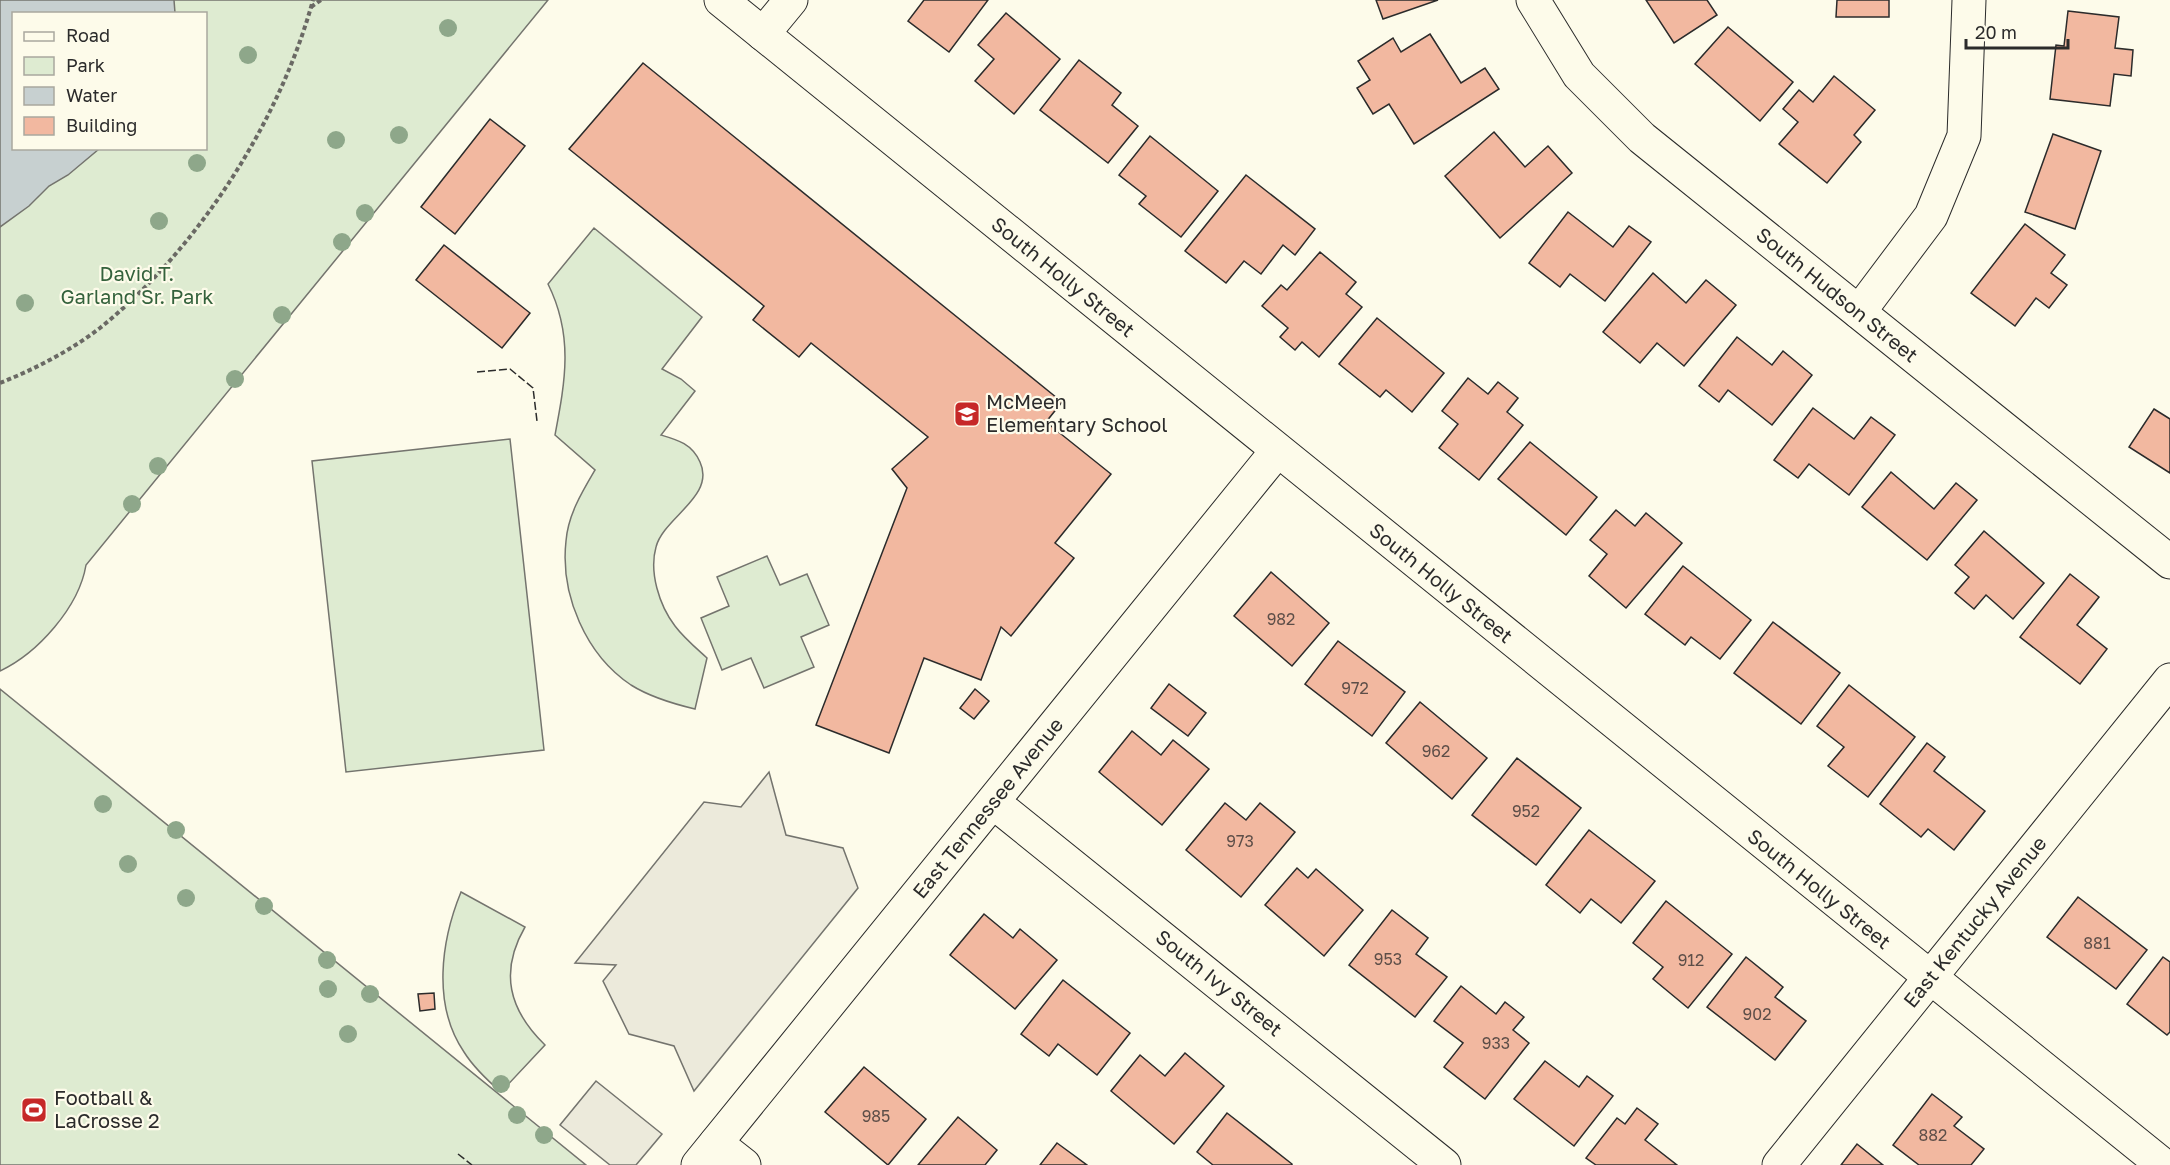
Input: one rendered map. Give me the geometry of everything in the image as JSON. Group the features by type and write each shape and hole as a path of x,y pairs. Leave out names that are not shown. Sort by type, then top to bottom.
{"street":[{"name":"South Holly Street","path":"721,0 2163,1165"},
{"path":"763,34 791,0"},
{"name":"South Hudson Street","path":"1533,0 1579,75 1641,138 2170,562"},
{"path":"1859,312 1931,216 1964,136 1969,0"},
{"name":"East Tennessee Avenue","path":"707,1154 1277,451"},
{"name":"East Kentucky Avenue","path":"1779,1165 2170,680"},
{"name":"South Ivy Street","path":"993,802 1444,1165"},
{"path":"707,1154 744,1165"}],"path":[{"path":"0,383 42,365 98,329 154,278 174,254 220,195 260,131 293,59 313,0"},
{"path":"311,7 321,0"}],"green space":[{"name":"David T. Garland Sr. Park","path":"0,0 548,0 86,565 75,597 55,627 42,641 0,671"},
{"path":"594,228 702,317 662,369 681,379 695,391 661,435 679,441 697,456 703,474 701,486 661,536 654,557 657,588 669,618 682,635 707,658 695,709 646,693 615,672 601,657 579,622 567,582 565,561 567,531 581,495 595,470 555,435 562,396 565,359 561,322 548,284"},
{"path":"510,439 544,750 346,772 312,461"},
{"path":"767,556 780,585 807,574 829,625 801,637 814,667 764,688 751,658 722,670 701,618 729,606 717,577"},
{"path":"0,689 586,1165 0,1165"},
{"path":"461,892 525,927 512,960 510,975 512,990 523,1018 545,1045 501,1092 481,1074 468,1058 454,1034 447,1014 443,973 445,952 454,911"}],"shaded area":[{"path":"769,772 786,835 843,848 858,888 694,1091 674,1046 629,1034 603,981 616,965 575,963 704,802 741,807"},
{"path":"596,1081 662,1134 636,1165 610,1165 560,1125"}],"water":[{"path":"0,0 174,0 175,12 12,12 12,150 98,150 68,175 49,186 29,206 0,227"}],"building":[{"path":"924,0 988,0 949,52 908,21"},
{"path":"1376,0 1438,0 1383,19"},
{"path":"1646,0 1707,0 1717,15 1674,43"},
{"path":"1837,0 1889,0 1889,17 1836,17"},
{"path":"2068,11 2119,17 2115,48 2133,50 2131,76 2114,74 2110,106 2050,99 2056,45 2064,46"},
{"path":"1006,13 1060,59 1014,114 975,81 994,59 978,45"},
{"path":"1728,27 1793,82 1760,121 1695,64"},
{"path":"1430,34 1461,83 1485,68 1499,89 1414,144 1389,104 1373,114 1357,88 1370,80 1358,61 1393,38 1401,52"},
{"path":"1079,60 1121,93 1112,105 1138,126 1108,163 1040,110"},
{"path":"643,63 1062,402 1046,422 1111,474 1055,543 1074,558 1011,636 1001,627 981,680 924,658 889,753 816,725 907,488 892,469 928,437 811,343 799,357 753,320 764,306 569,149"},
{"path":"1834,76 1875,110 1854,135 1861,142 1827,183 1779,144 1798,122 1783,109 1799,90 1813,102"},
{"path":"490,119 525,146 455,234 421,207"},
{"path":"1494,132 1525,167 1548,146 1572,173 1500,238 1445,176"},
{"path":"2053,134 2101,151 2075,229 2025,212"},
{"path":"1150,136 1218,191 1181,237 1139,204 1146,196 1119,175"},
{"path":"1246,175 1315,229 1295,255 1283,245 1261,274 1244,261 1226,283 1185,251"},
{"path":"1568,212 1613,247 1629,226 1651,242 1605,301 1570,274 1560,287 1529,263"},
{"path":"2025,224 2065,255 2051,273 2067,285 2049,308 2036,298 2015,326 1971,293"},
{"path":"444,245 530,313 502,348 416,280"},
{"path":"1320,252 1356,282 1346,294 1362,307 1319,357 1302,342 1295,350 1280,337 1288,328 1262,306 1281,285 1287,290"},
{"path":"1653,273 1686,303 1706,280 1736,305 1684,366 1657,343 1640,363 1603,332"},
{"path":"1377,318 1444,373 1412,412 1386,390 1380,397 1339,364"},
{"path":"1737,337 1772,365 1783,351 1812,375 1772,425 1728,390 1719,402 1699,386"},
{"path":"1468,378 1488,394 1498,382 1518,398 1507,412 1523,425 1479,480 1439,448 1458,424 1442,411"},
{"path":"1813,408 1854,439 1871,417 1895,435 1849,495 1809,464 1798,478 1774,460"},
{"path":"2154,409 2170,419 2170,473 2129,447"},
{"path":"1530,442 1597,497 1566,535 1498,479"},
{"path":"1891,472 1934,509 1956,483 1977,500 1927,560 1862,507"},
{"path":"1616,510 1635,526 1646,513 1682,543 1626,608 1589,576 1607,554 1590,540"},
{"path":"1984,531 2044,583 2013,619 1986,595 1974,609 1955,593 1969,577 1955,565"},
{"path":"1683,566 1751,620 1720,659 1691,637 1685,645 1645,614"},
{"path":"1271,572 1329,623 1292,666 1234,616"},
{"path":"2070,574 2099,597 2077,625 2107,649 2080,684 2020,637"},
{"path":"1773,622 1840,673 1801,724 1734,673"},
{"path":"1338,641 1405,692 1372,736 1305,684"},
{"path":"1169,684 1206,713 1188,736 1151,708"},
{"path":"1849,685 1915,737 1868,797 1828,766 1844,747 1817,726"},
{"path":"975,689 989,701 974,719 960,708"},
{"path":"1420,702 1487,758 1452,799 1386,743"},
{"path":"1132,731 1161,755 1173,740 1209,769 1162,825 1099,772"},
{"path":"1927,743 1945,757 1934,771 1985,811 1954,850 1928,829 1921,837 1880,804"},
{"path":"1517,758 1581,808 1536,865 1472,815"},
{"path":"1225,803 1246,820 1260,803 1295,832 1241,897 1186,850"},
{"path":"1589,830 1655,881 1621,923 1591,899 1580,913 1546,885"},
{"path":"1297,868 1308,878 1316,869 1363,910 1324,956 1265,905"},
{"path":"2078,897 2147,950 2116,989 2047,937"},
{"path":"1666,901 1732,954 1688,1008 1653,979 1663,967 1633,943"},
{"path":"1392,910 1428,938 1416,954 1447,977 1415,1017 1349,965"},
{"path":"984,914 1013,938 1020,929 1057,960 1015,1009 950,955"},
{"path":"1746,957 1783,987 1775,997 1806,1021 1775,1060 1707,1007"},
{"path":"2163,957 2170,962 2170,1032 2167,1035 2127,1004"},
{"path":"1063,980 1130,1033 1097,1075 1058,1044 1049,1056 1021,1034"},
{"path":"1461,986 1496,1014 1505,1002 1524,1017 1513,1030 1529,1043 1485,1099 1444,1067 1463,1043 1434,1021"},
{"path":"434,993 435,1009 420,1011 418,994"},
{"path":"1185,1053 1224,1086 1174,1144 1111,1091 1140,1055 1165,1076"},
{"path":"1545,1061 1579,1087 1587,1076 1613,1096 1574,1146 1514,1099"},
{"path":"864,1067 926,1119 888,1165 825,1112"},
{"path":"1932,1094 1962,1117 1954,1126 1984,1149 1971,1165 1919,1165 1893,1145"},
{"path":"1637,1108 1658,1124 1645,1140 1677,1165 1596,1165 1586,1158 1617,1118 1625,1124"},
{"path":"1227,1113 1292,1165 1213,1165 1197,1152"},
{"path":"958,1117 997,1150 985,1165 918,1165"},
{"path":"1057,1143 1087,1165 1040,1165"},
{"path":"1857,1144 1883,1165 1841,1165"}],"fence":[{"path":"477,372 510,369 533,388 537,421"},
{"path":"458,1154 472,1165"}],"place":[{"name":"McMeen Elementary School","path":"967,414"},
{"name":"Football & LaCrosse 2","path":"34,1110"}]}
